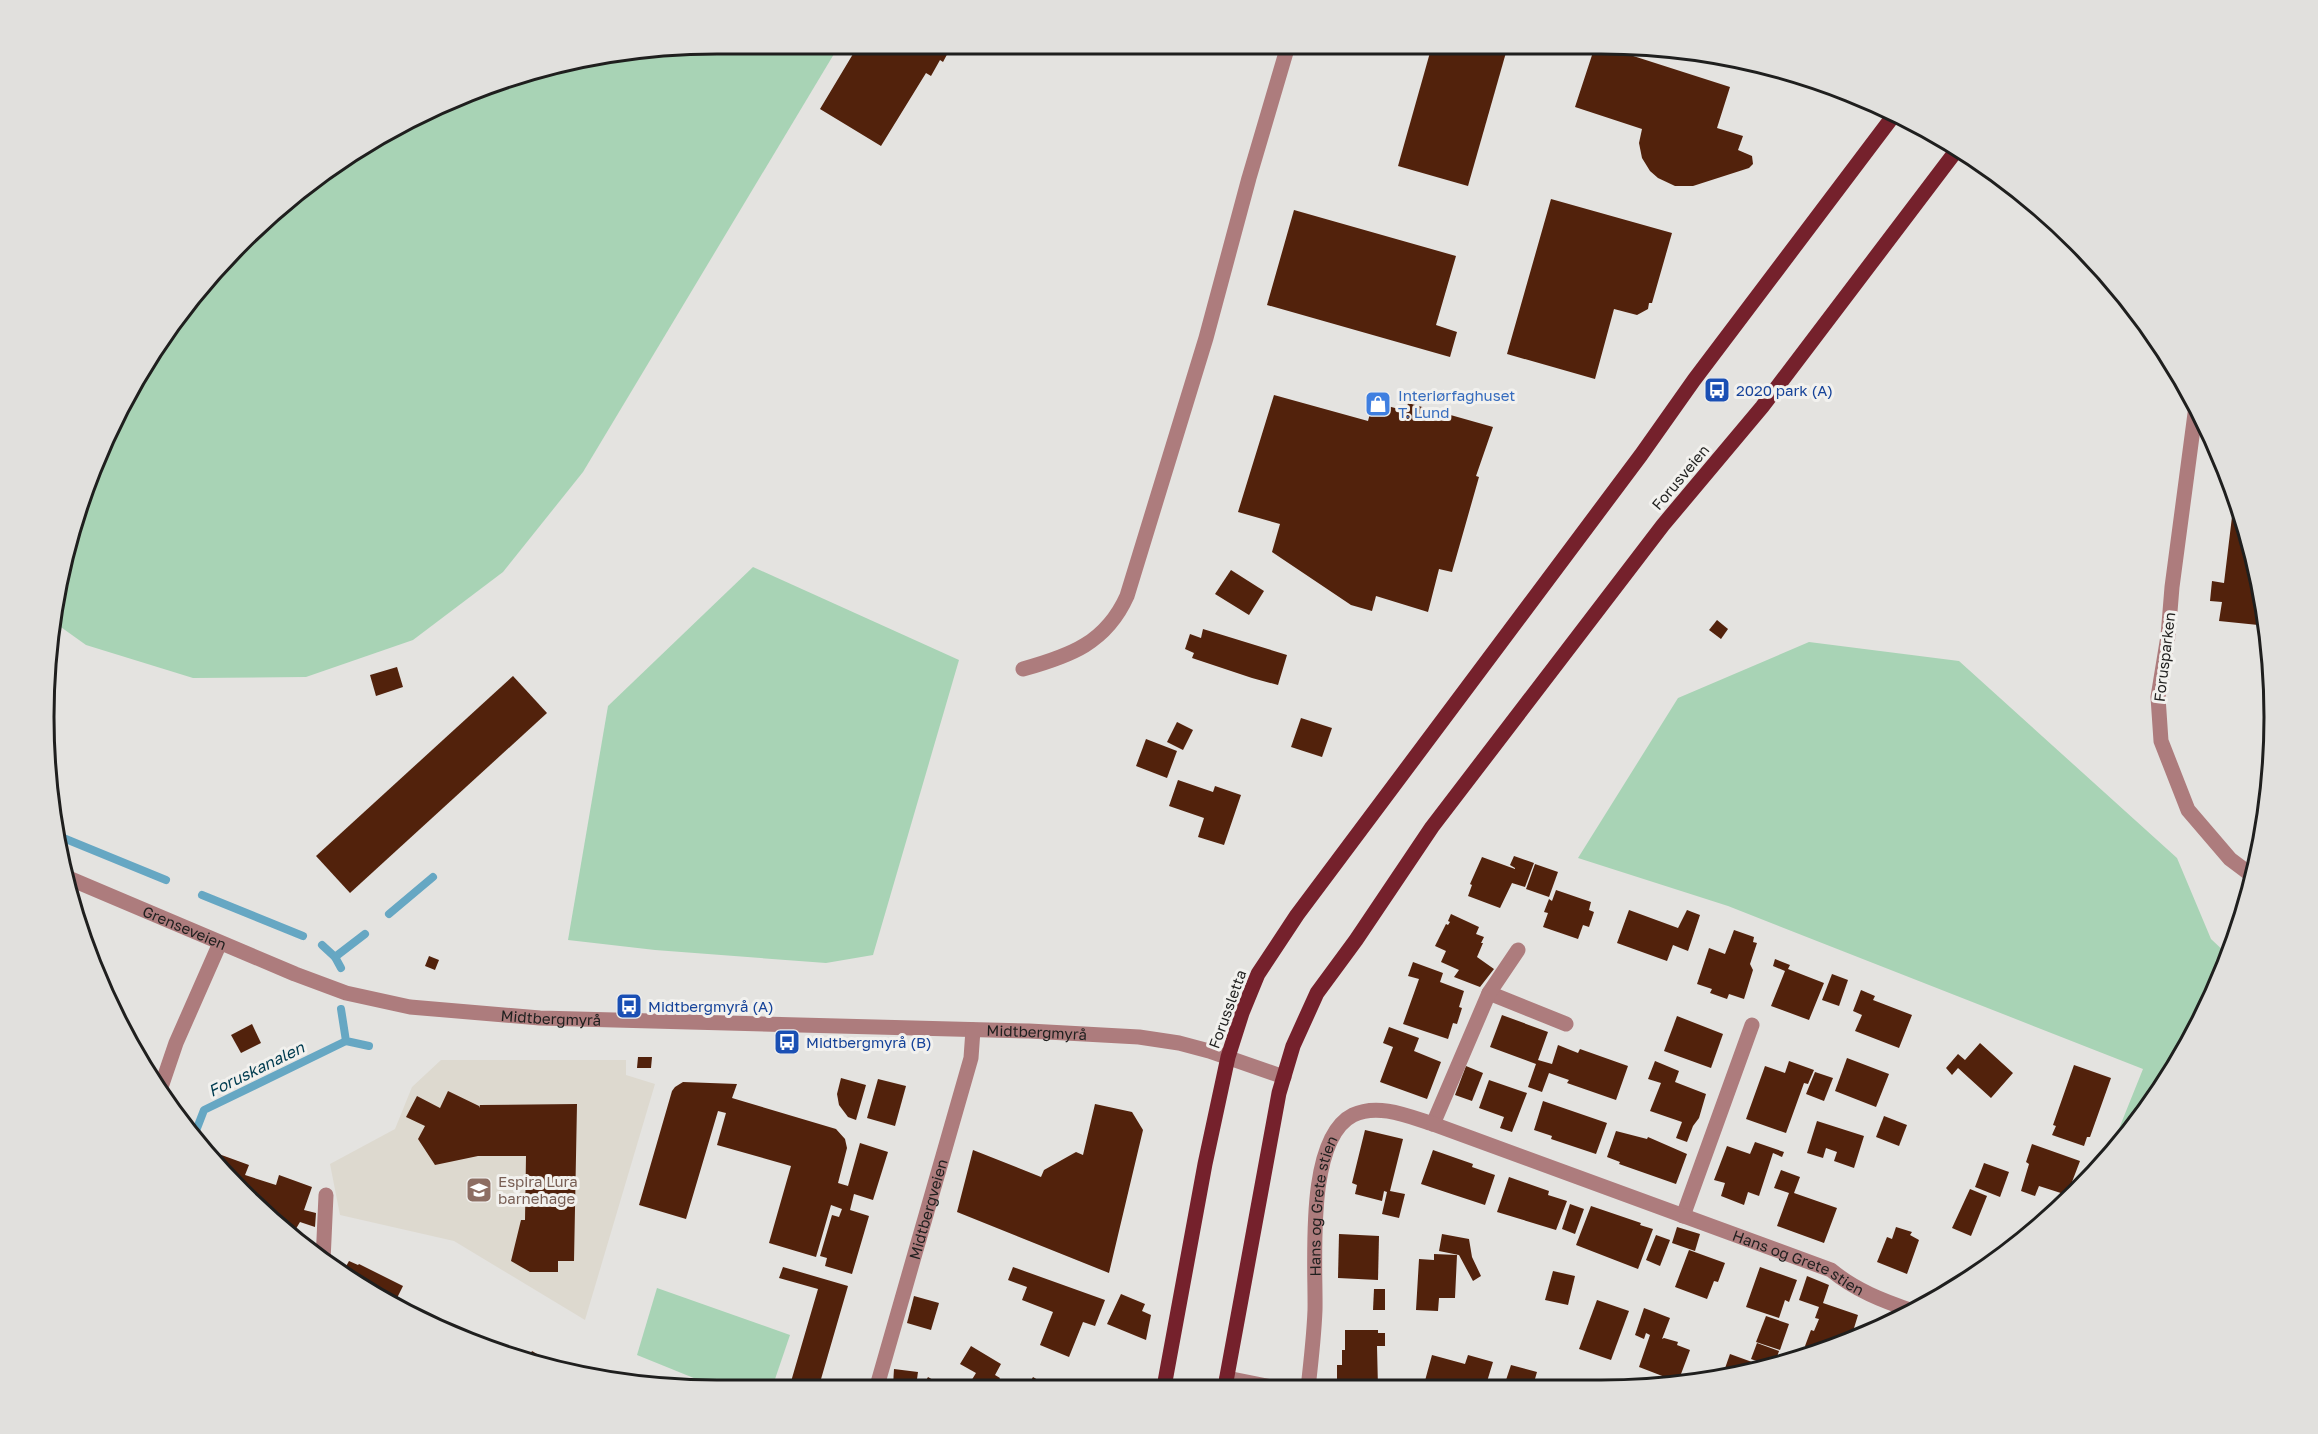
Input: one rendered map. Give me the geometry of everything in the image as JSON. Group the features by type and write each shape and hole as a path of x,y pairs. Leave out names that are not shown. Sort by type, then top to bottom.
{"main road":[{"name":"Forussletta","path":"1165,1380 1205,1164 1228,1058 1249,994 1274,947 1641,455 1694,380 1890,120"},
{"name":"Forusveien","path":"1284,1077 1293,1046 1317,993 1356,940 1432,827 1663,525 1762,406 1953,156"},
{"path":"1227,1380 1284,1077"}],"street":[{"path":"1023,669 1063,658 1093,640 1114,618 1127,596 1206,338 1286,54"},
{"name":"Forusparken","path":"2194,421 2172,587 2168,636 2158,697 2160,741 2188,810 2230,859 2245,870"},
{"name":"Grenseveien","path":"75,881 220,943 176,1043 163,1081"},
{"name":"Midtbergmyrå","path":"220,943 346,993 410,1007 540,1017 1139,1037 1179,1043 1284,1077"},
{"path":"1433,1124 1489,993 1518,950"},
{"path":"1489,993 1566,1024"},
{"path":"1683,1216 1752,1025"},
{"name":"Midtbergveien","path":"879,1380 971,1058 973,1030"},
{"name":"Hans og Grete stien","path":"1309,1380 1315,1310 1317,1204 1322,1164 1333,1134 1347,1118 1366,1111 1392,1111 1433,1124 1831,1270 1844,1281 1882,1301 1902,1307"},
{"path":"323,1250 326,1195"}],"shaded area":[{"name":"Espira Lura barnehage","path":"441,1060 626,1060 626,1075 655,1084 585,1320 454,1241 340,1215 330,1164 395,1129 412,1087"}],"green space":[{"path":"834,54 583,472 503,572 413,640 306,677 193,678 86,645 61,627 67,588 89,504 122,424 143,385 191,313 248,248 313,191 385,143 424,122 463,104 545,77 588,67 674,55"},
{"path":"753,567 959,660 873,955 826,963 655,950 568,940 608,706"},
{"path":"1809,642 1959,661 2177,858 2211,939 2222,949 2196,1010 2175,1048 2152,1085 2118,1132 2143,1069 1728,906 1578,858 1678,698"},
{"path":"657,1288 790,1335 775,1380 698,1380 637,1355"}],"building":[{"path":"853,54 947,54 943,62 940,60 931,76 926,73 881,146 820,109"},
{"path":"1430,54 1506,54 1468,186 1398,166"},
{"path":"1592,54 1629,55 1730,87 1717,128 1743,136 1738,150 1752,156 1753,164 1749,168 1693,186 1675,186 1658,178 1650,171 1642,158 1639,143 1642,129 1575,107"},
{"path":"1551,199 1672,233 1652,303 1649,303 1648,309 1637,315 1614,309 1595,379 1507,354"},
{"path":"1294,210 1456,256 1436,325 1457,332 1450,357 1267,305"},
{"path":"1274,395 1368,421 1373,402 1406,411 1408,403 1493,427 1476,476 1479,477 1452,572 1439,569 1428,612 1376,596 1372,611 1351,605 1272,552 1280,524 1238,512"},
{"path":"2232,515 2251,588 2257,625 2219,621 2222,602 2210,601 2212,581 2224,583"},
{"path":"1231,570 1264,591 1249,615 1215,594"},
{"path":"1717,620 1728,629 1721,639 1709,630"},
{"path":"1203,629 1287,655 1278,685 1192,658 1194,653 1185,649 1190,634 1201,638"},
{"path":"397,667 403,687 376,696 370,675"},
{"path":"513,676 547,713 350,893 316,856"},
{"path":"1301,718 1332,728 1322,757 1291,747"},
{"path":"1177,722 1193,730 1183,750 1167,742"},
{"path":"1146,739 1177,751 1167,778 1136,766"},
{"path":"1178,780 1213,792 1215,786 1241,795 1224,845 1198,837 1204,818 1169,806"},
{"path":"1514,856 1534,863 1525,887 1512,883 1500,908 1468,896 1472,885 1470,884 1482,857 1515,869 1510,865"},
{"path":"1535,864 1558,872 1549,897 1526,889"},
{"path":"1556,890 1591,902 1589,910 1594,912 1589,927 1583,925 1578,939 1543,927 1548,913 1544,912 1549,899 1552,901"},
{"path":"1629,910 1678,928 1687,910 1700,915 1688,951 1673,945 1667,961 1617,943"},
{"path":"1451,914 1479,927 1476,934 1484,937 1477,957 1494,969 1480,987 1454,977 1459,970 1441,962 1446,951 1435,946 1446,924 1450,922 1448,921"},
{"path":"1734,930 1754,937 1753,942 1757,943 1750,964 1753,970 1744,999 1729,994 1727,999 1710,993 1712,989 1697,984 1709,948 1725,954"},
{"path":"429,956 439,960 435,970 425,966"},
{"path":"1775,959 1790,965 1788,969 1824,983 1809,1020 1771,1006 1785,971 1773,966"},
{"path":"1413,962 1443,973 1440,982 1464,991 1457,1024 1453,1023 1448,1039 1403,1024 1419,979 1408,976"},
{"path":"1832,974 1848,980 1839,1006 1822,1000"},
{"path":"1861,990 1875,996 1873,1000 1912,1015 1899,1048 1855,1031 1862,1015 1853,1011"},
{"path":"1502,1015 1548,1032 1538,1060 1552,1064 1558,1045 1578,1053 1580,1049 1628,1066 1616,1100 1567,1083 1569,1080 1549,1073 1542,1092 1528,1087 1536,1064 1490,1047"},
{"path":"1677,1016 1723,1034 1711,1068 1664,1051"},
{"path":"252,1024 261,1043 241,1053 231,1035"},
{"path":"1389,1027 1419,1038 1414,1051 1441,1062 1427,1099 1380,1082 1393,1047 1383,1043"},
{"path":"1980,1043 2013,1073 1991,1098 1958,1068 1952,1075 1946,1068 1958,1054 1965,1060"},
{"path":"638,1057 652,1057 651,1068 637,1068"},
{"path":"1847,1058 1889,1074 1876,1107 1835,1091"},
{"path":"1655,1061 1679,1071 1675,1082 1706,1094 1699,1118 1687,1142 1676,1138 1682,1122 1650,1111 1661,1083 1648,1079"},
{"path":"1789,1061 1814,1070 1808,1084 1804,1083 1786,1133 1746,1119 1765,1066 1785,1073"},
{"path":"2074,1065 2111,1078 2090,1137 2087,1137 2084,1146 2052,1135 2056,1126 2053,1125"},
{"path":"1466,1066 1483,1073 1472,1101 1455,1095"},
{"path":"1815,1072 1833,1078 1824,1101 1806,1094"},
{"path":"841,1078 866,1085 856,1120 848,1117 839,1105 837,1094"},
{"path":"878,1079 906,1086 895,1126 867,1118"},
{"path":"1489,1080 1527,1093 1512,1132 1500,1128 1504,1117 1479,1108"},
{"path":"683,1082 737,1084 732,1098 836,1129 845,1139 847,1148 838,1183 848,1186 860,1143 888,1152 873,1200 854,1194 850,1210 869,1216 852,1274 825,1266 827,1258 820,1256 832,1215 839,1217 842,1209 831,1205 816,1257 769,1243 791,1166 717,1145 726,1113 718,1111 686,1219 639,1205 672,1091"},
{"path":"448,1091 479,1108 480,1105 577,1104 574,1261 558,1261 558,1272 530,1272 511,1261 521,1220 525,1220 526,1156 478,1156 435,1165 418,1139 425,1126 406,1117 417,1096 440,1108"},
{"path":"1543,1101 1607,1123 1596,1154 1551,1139 1552,1136 1534,1130"},
{"path":"1095,1104 1132,1112 1143,1130 1109,1273 957,1212 973,1150 1041,1177 1044,1170 1076,1152 1083,1155"},
{"path":"1884,1116 1907,1125 1899,1146 1876,1137"},
{"path":"1817,1121 1864,1136 1854,1168 1834,1161 1837,1152 1826,1148 1823,1158 1807,1153"},
{"path":"1365,1130 1403,1139 1390,1191 1405,1194 1399,1218 1382,1214 1387,1192 1384,1191 1382,1201 1355,1194 1357,1185 1352,1183"},
{"path":"1616,1131 1647,1139 1648,1137 1687,1154 1676,1184 1619,1164 1620,1162 1607,1157"},
{"path":"1755,1142 1784,1152 1782,1157 1773,1153 1759,1196 1748,1192 1744,1205 1721,1196 1725,1183 1714,1180 1727,1146 1750,1154"},
{"path":"2032,1144 2080,1161 2071,1185 2062,1193 2039,1186 2035,1196 2021,1191 2029,1164 2026,1162"},
{"path":"1433,1150 1473,1164 1472,1167 1495,1175 1485,1205 1421,1184"},
{"path":"219,1154 249,1165 245,1175 276,1185 279,1175 312,1187 304,1210 316,1213 315,1227 300,1222 296,1229 248,1186"},
{"path":"1984,1163 2009,1172 2000,1197 1975,1187"},
{"path":"1781,1170 1800,1177 1794,1193 1837,1208 1824,1243 1777,1226 1789,1193 1774,1188"},
{"path":"1509,1177 1549,1191 1548,1195 1567,1201 1556,1230 1497,1212"},
{"path":"1970,1189 1987,1196 1971,1236 1952,1228"},
{"path":"1570,1204 1584,1209 1575,1234 1562,1229"},
{"path":"1591,1206 1653,1229 1638,1269 1576,1245"},
{"path":"1677,1227 1700,1234 1695,1251 1672,1243"},
{"path":"1896,1227 1912,1232 1910,1235 1919,1240 1907,1274 1877,1262 1887,1237 1892,1239"},
{"path":"1339,1234 1379,1236 1378,1280 1338,1278"},
{"path":"1442,1234 1469,1239 1472,1257 1481,1276 1473,1281 1459,1255 1439,1251"},
{"path":"1656,1235 1670,1240 1660,1266 1646,1260"},
{"path":"1689,1250 1725,1263 1718,1282 1714,1281 1707,1299 1675,1287"},
{"path":"1434,1254 1457,1255 1455,1298 1439,1298 1438,1311 1416,1310 1419,1259 1434,1260"},
{"path":"349,1261 359,1264 403,1286 397,1298 346,1266"},
{"path":"783,1267 848,1286 821,1380 791,1380 818,1289 779,1278"},
{"path":"1013,1267 1105,1300 1095,1326 1083,1322 1069,1357 1040,1345 1053,1312 1022,1300 1027,1287 1008,1280"},
{"path":"1760,1267 1797,1280 1789,1302 1785,1300 1779,1318 1746,1307"},
{"path":"1553,1271 1575,1276 1568,1305 1545,1300"},
{"path":"1807,1276 1829,1285 1823,1303 1858,1315 1853,1331 1805,1346 1811,1330 1814,1331 1819,1319 1815,1318 1819,1307 1799,1300"},
{"path":"1374,1289 1385,1289 1385,1310 1373,1310"},
{"path":"1121,1294 1145,1304 1142,1311 1151,1315 1146,1340 1107,1324"},
{"path":"914,1296 939,1303 931,1330 907,1323"},
{"path":"1597,1300 1629,1311 1611,1360 1579,1349"},
{"path":"1644,1308 1670,1318 1662,1339 1678,1342 1677,1345 1690,1350 1681,1375 1664,1377 1639,1367 1650,1335 1646,1333 1644,1339 1635,1335"},
{"path":"1766,1316 1789,1324 1780,1350 1756,1342"},
{"path":"1345,1330 1378,1330 1378,1333 1385,1333 1385,1346 1377,1346 1378,1380 1337,1380 1337,1365 1342,1365 1342,1350 1345,1350"},
{"path":"1757,1343 1779,1351 1777,1356 1773,1357 1756,1361 1751,1359"},
{"path":"971,1346 1001,1364 995,1375 1000,1378 999,1380 972,1380 976,1373 960,1364"},
{"path":"1730,1354 1752,1362 1730,1367 1725,1368"},
{"path":"1432,1355 1465,1364 1468,1355 1493,1362 1487,1380 1425,1380"},
{"path":"1511,1365 1537,1372 1535,1380 1506,1380"},
{"path":"894,1369 918,1372 917,1380 893,1380"}],"waterway":[{"name":"Foruskanalen","path":"66,839 166,880"},
{"path":"389,914 433,877"},
{"name":"Foruskanalen","path":"202,895 303,936"},
{"path":"335,957 365,934"},
{"name":"Foruskanalen","path":"322,945 335,957 341,968"},
{"name":"Foruskanalen","path":"341,1009 346,1041 369,1046"},
{"name":"Foruskanalen","path":"197,1128 204,1110 346,1041"}],"place":[{"name":"2020 park (A)","path":"1717,390"},
{"name":"Interiørfaghuset T. Lund","path":"1378,404"},
{"name":"Midtbergmyrå (A)","path":"629,1006"},
{"name":"Midtbergmyrå (B)","path":"787,1042"},
{"name":"Espira Lura barnehage","path":"479,1190"}]}
